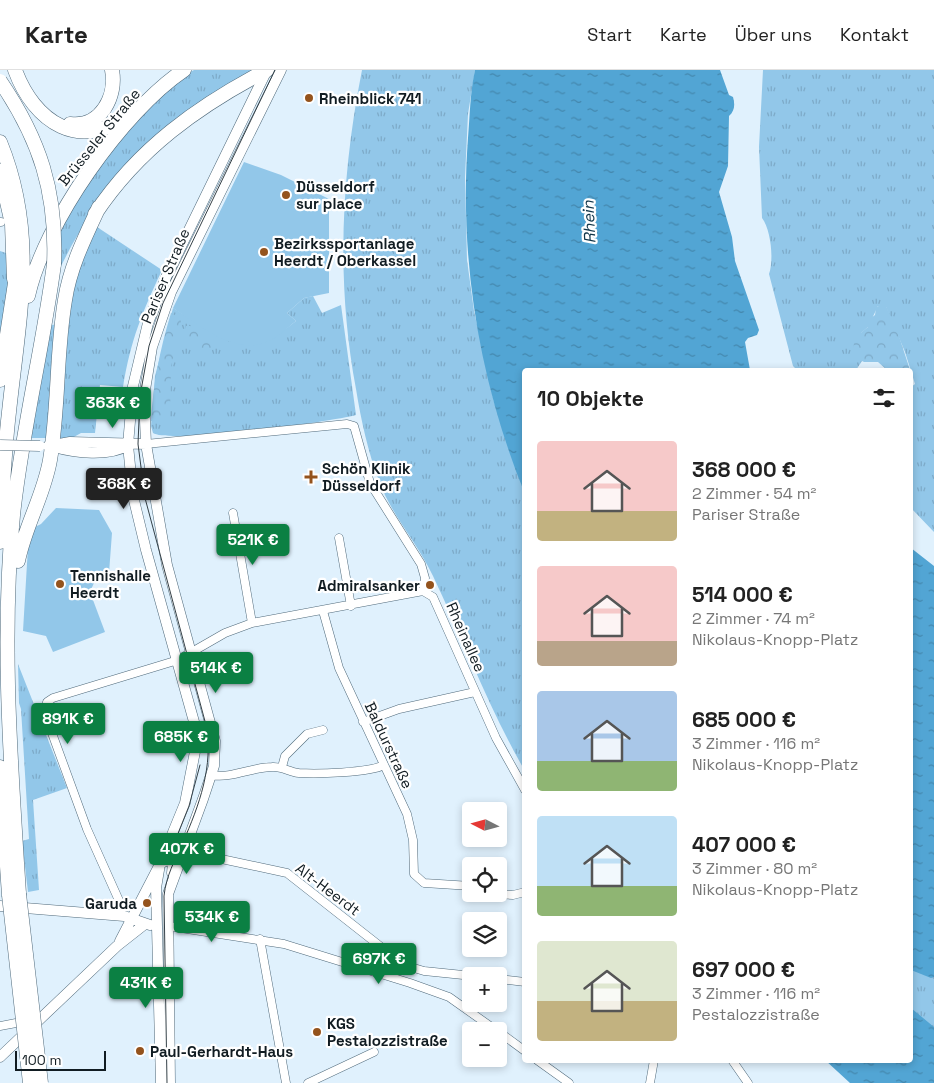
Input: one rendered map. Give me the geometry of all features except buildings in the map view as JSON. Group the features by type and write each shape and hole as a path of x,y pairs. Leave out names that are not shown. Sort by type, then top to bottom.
{"highway":[{"path":"15,70 27,97 52,123 66,129 93,131 117,123 153,94"},
{"path":"43,115 74,125 87,122 98,116 107,106 113,93 112,70"},
{"name":"Brüsseler Straße","path":"43,329 62,276 88,224 116,184 155,143 202,107 275,70"},
{"name":"Brüsseler Straße","path":"17,346 37,266 58,219 104,152 153,94 180,73"},
{"name":"Brüsseler Straße","path":"0,81 33,135 43,163 54,216 54,264 18,471 10,564 9,898"},
{"name":"Brüsseler Straße","path":"0,142 15,189 23,230 24,263 5,456 0,542"},
{"path":"0,171 12,224 14,285"},
{"path":"9,615 21,543 36,506 50,462 46,446 65,300 79,251 99,207"},
{"path":"0,380 23,230"},
{"path":"0,767 9,898 30,1083"},
{"path":"9,898 41,1083"}],"main road":[{"name":"Pariser Straße","path":"192,652 167,565 146,444 143,414 146,378 152,347 162,315 178,276 275,70"},
{"name":"Pariser Straße","path":"160,864 185,803 198,742 197,730 137,512 128,445 135,372 154,308 275,70"},
{"path":"0,445 46,446 70,451 100,451 119,449 128,445 146,444"},
{"path":"170,884 211,775 215,755 215,739 192,652"},
{"path":"117,946 160,864 167,860 173,863 167,913 170,1083"},
{"path":"0,1057 134,932 134,915 156,888 160,864"},
{"path":"9,898 83,913 134,915 167,913"},
{"path":"134,915 168,926"},
{"path":"134,915 161,1083"}],"street":[{"path":"134,915 73,793 45,714 46,702 178,660 225,633 252,623 424,591 425,578 421,564 370,482 354,426 348,424 146,444"},
{"path":"233,513 252,623"},
{"path":"339,538 350,606"},
{"name":"Rheinallee","path":"424,591 433,597 475,692 504,753 522,785"},
{"name":"Baldurstraße","path":"323,611 339,668 384,765 410,827 414,874 420,882 462,886"},
{"name":"Pariser Straße","path":"171,634 176,639 180,651 192,652"},
{"path":"363,722 398,709 475,692"},
{"path":"282,767 285,756 307,734 322,730"},
{"path":"211,775 221,776 269,767 282,767 294,772 311,773 374,770 384,765"},
{"name":"Alt-Heerdt","path":"184,851 287,873 395,959 414,969 462,975"},
{"path":"507,895 522,893"},
{"path":"168,926 284,944 449,997 484,1022"},
{"path":"260,939 286,1083"},
{"path":"410,983 414,969"},
{"path":"507,980 522,982"},
{"path":"0,1026 16,1023 28,1029"},
{"path":"507,1038 522,1049"},
{"path":"308,1083 374,1052"},
{"path":"541,1063 569,1083"},
{"path":"650,1083 653,1063"},
{"path":"734,1063 748,1083"}],"green space":[{"path":"194,70 257,70 196,105 166,128 128,165 96,206 56,276 60,222 131,124 185,75"},
{"path":"362,70 475,70 468,114 465,177 467,260 474,311 494,402 522,485 522,765 488,699 427,564 384,494 365,436 350,349 344,269 346,190 355,110"},
{"path":"763,70 934,70 934,532 913,510 913,386 915,384 913,368 910,368 886,307 878,306 868,327 861,333 862,361 857,368 795,368 793,366 769,274 771,268 771,245 768,230 762,218 759,147"},
{"name":"Bezirkssportanlage Heerdt / Oberkassel","path":"244,162 281,175 329,199 329,293 304,298 287,313 296,321 273,339 252,345 228,341 216,336 173,308"},
{"path":"94,225 162,270 138,327 123,387 100,385 95,433 81,433 72,438 27,438 50,325 65,324 70,290"},
{"path":"0,251 6,253 12,265 0,351"},
{"path":"313,296 322,313 341,305 356,415 285,427 218,434 166,436 153,433 151,426 155,376 173,308 217,335 242,344 287,328 296,321 287,313 304,298"},
{"path":"881,304 885,304 897,330 909,368 885,368 878,362 864,362 856,358 855,340 868,327 867,321 875,315 876,308"},
{"path":"171,313 180,318 181,322 171,367 170,417 163,422 151,421 158,367"},
{"path":"186,326 190,326 208,338 215,338 212,348 199,357 194,348 198,345 184,334"},
{"name":"Tennishalle Heerdt","path":"56,508 99,510 112,533 109,573 97,576 90,592 105,632 53,652 46,636 23,631 29,530 41,524"},
{"path":"18,664 67,788 33,800 39,890 28,892 22,841 29,839"},
{"path":"913,958 934,966 934,1052 913,1033"}],"water":[{"name":"Rhein","path":"475,70 720,70 729,95 733,97 734,102 733,110 729,116 728,166 719,192 732,237 735,261 759,330 757,335 748,338 745,342 750,368 522,368 522,486 495,408 484,364 470,274 466,184 472,87"},
{"path":"913,550 934,566 934,977 931,978 913,971"},
{"path":"913,1010 934,1027 934,1083 850,1083 828,1063 913,1063"}],"tram line":[{"path":"167,1083 164,896 169,875 199,800 206,770 208,740 206,725 145,498 138,444 140,396 149,346 163,303 275,70"},
{"path":"173,846 189,806 200,765"}],"place":[{"name":"Rheinblick 741","path":"309,98"},
{"name":"Düsseldorf sur place","path":"286,195"},
{"name":"Bezirkssportanlage Heerdt / Oberkassel","path":"264,252"},
{"name":"Schön Klinik Düsseldorf","path":"311,477"},
{"name":"Tennishalle Heerdt","path":"60,584"},
{"name":"Admiralsanker","path":"430,585"},
{"name":"Garuda","path":"147,903"},
{"name":"KGS Pestalozzistraße","path":"317,1032"},
{"name":"Paul-Gerhardt-Haus","path":"140,1051"}]}
